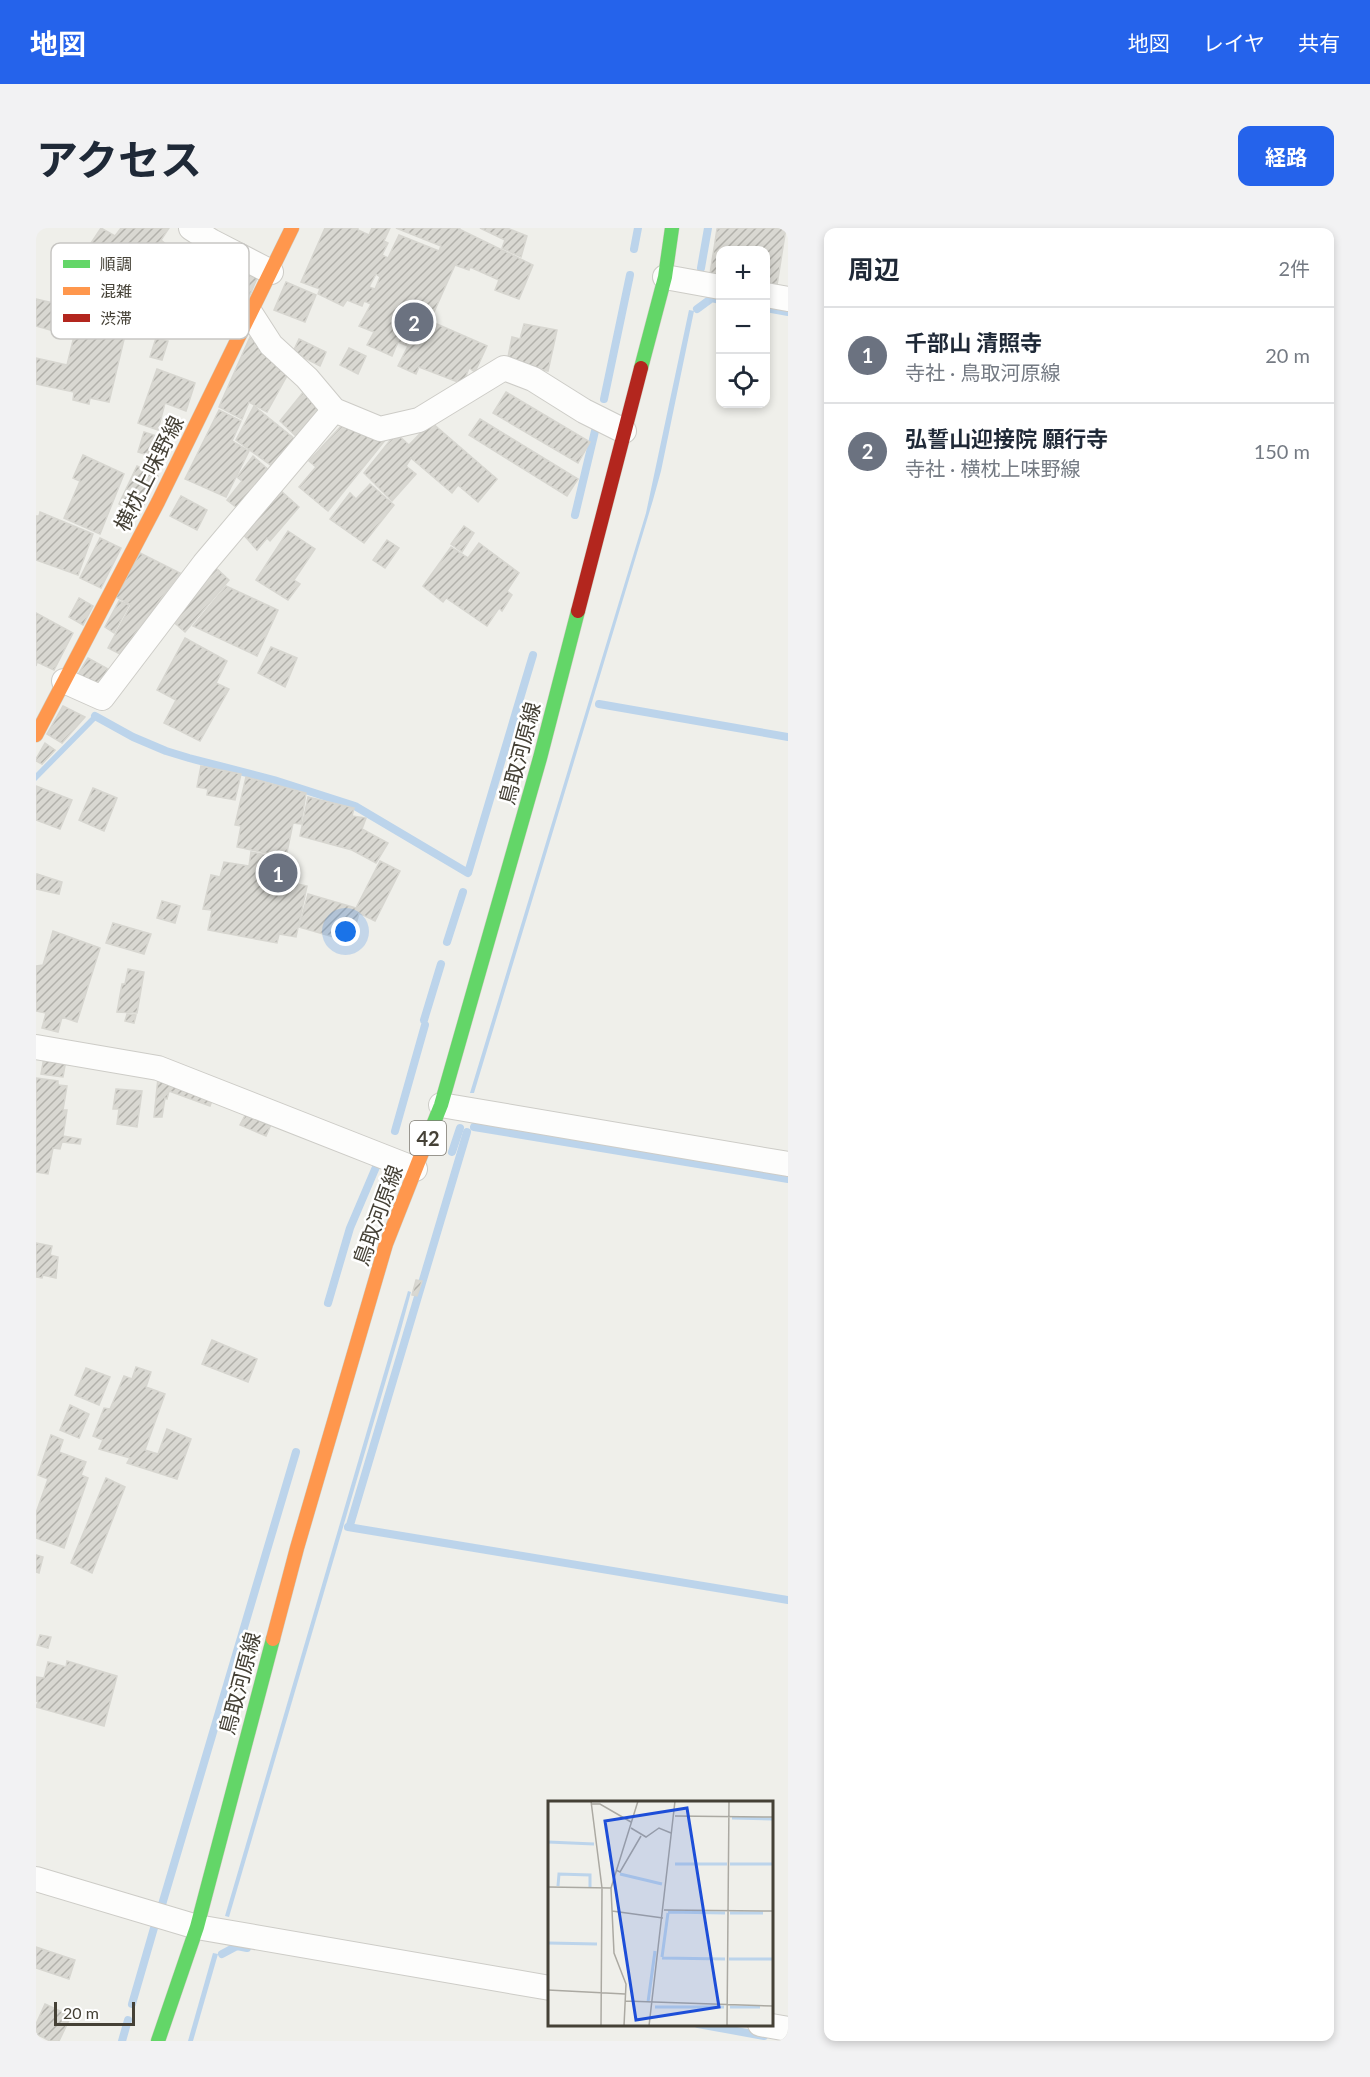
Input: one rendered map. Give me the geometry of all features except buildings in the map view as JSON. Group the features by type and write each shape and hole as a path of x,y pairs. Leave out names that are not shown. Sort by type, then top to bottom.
{"main road":[{"name":"横枕上味野線","path":"249,318 292,228"},
{"name":"鳥取河原線","path":"158,2041 197,1927 297,1548 386,1244 441,1105 540,758 664,277 672,228"},
{"name":"横枕上味野線","path":"36,735 158,502 239,339"}],"street":[{"path":"191,228 213,243"},
{"path":"249,261 271,272"},
{"path":"664,277 716,286"},
{"path":"770,296 788,299"},
{"path":"251,314 271,345 307,378 334,410 380,429 419,420 504,368 533,379 584,411 624,431"},
{"path":"64,681 102,698 204,564 334,410"},
{"path":"36,1047 159,1068 416,1169"},
{"path":"441,1105 788,1164"},
{"path":"36,1878 197,1927 548,1988"},
{"path":"767,2026 788,2029"}],"water":[{"path":"689,310 694,311 653,500 474,1093 470,1093 646,513"},
{"path":"93,715 97,719 36,781 36,773"},
{"path":"408,1291 411,1292 401,1329 229,1917 225,1916"},
{"path":"213,1953 218,1954 193,2041 188,2041"}],"waterway":[{"path":"634,249 638,228"},
{"path":"701,268 708,228"},
{"path":"604,399 630,275"},
{"path":"697,309 712,298 716,299"},
{"path":"770,309 788,312"},
{"path":"575,515 595,431"},
{"path":"95,716 133,737 166,751 274,780 355,806 468,873 533,655"},
{"path":"599,704 788,737"},
{"path":"447,942 463,892"},
{"path":"424,1020 441,964"},
{"path":"395,1131 425,1025"},
{"path":"474,1127 788,1179"},
{"path":"452,1152 460,1128"},
{"path":"350,1525 467,1132"},
{"path":"328,1303 350,1228 379,1160"},
{"path":"161,1908 296,1452"},
{"path":"348,1527 788,1600"},
{"path":"132,2004 154,1928"},
{"path":"222,1954 237,1946 247,1948"},
{"path":"122,2041 128,2020"},
{"path":"709,2026 764,2036"}],"traffic: fast":[{"path":"641,368 665,277 672,228"},
{"path":"427,1140 441,1105 540,758 578,611"},
{"path":"158,2041 197,1927 273,1639"}],"traffic: slow":[{"path":"249,316 292,228"},
{"path":"36,735 158,502 238,339"},
{"path":"273,1639 297,1548 386,1244 427,1140"}],"traffic: jam":[{"path":"578,611 641,368"}],"place":[{"name":"弘誓山迎接院 願行寺","path":"414,322"},
{"name":"千部山 清照寺","path":"278,873"}]}
